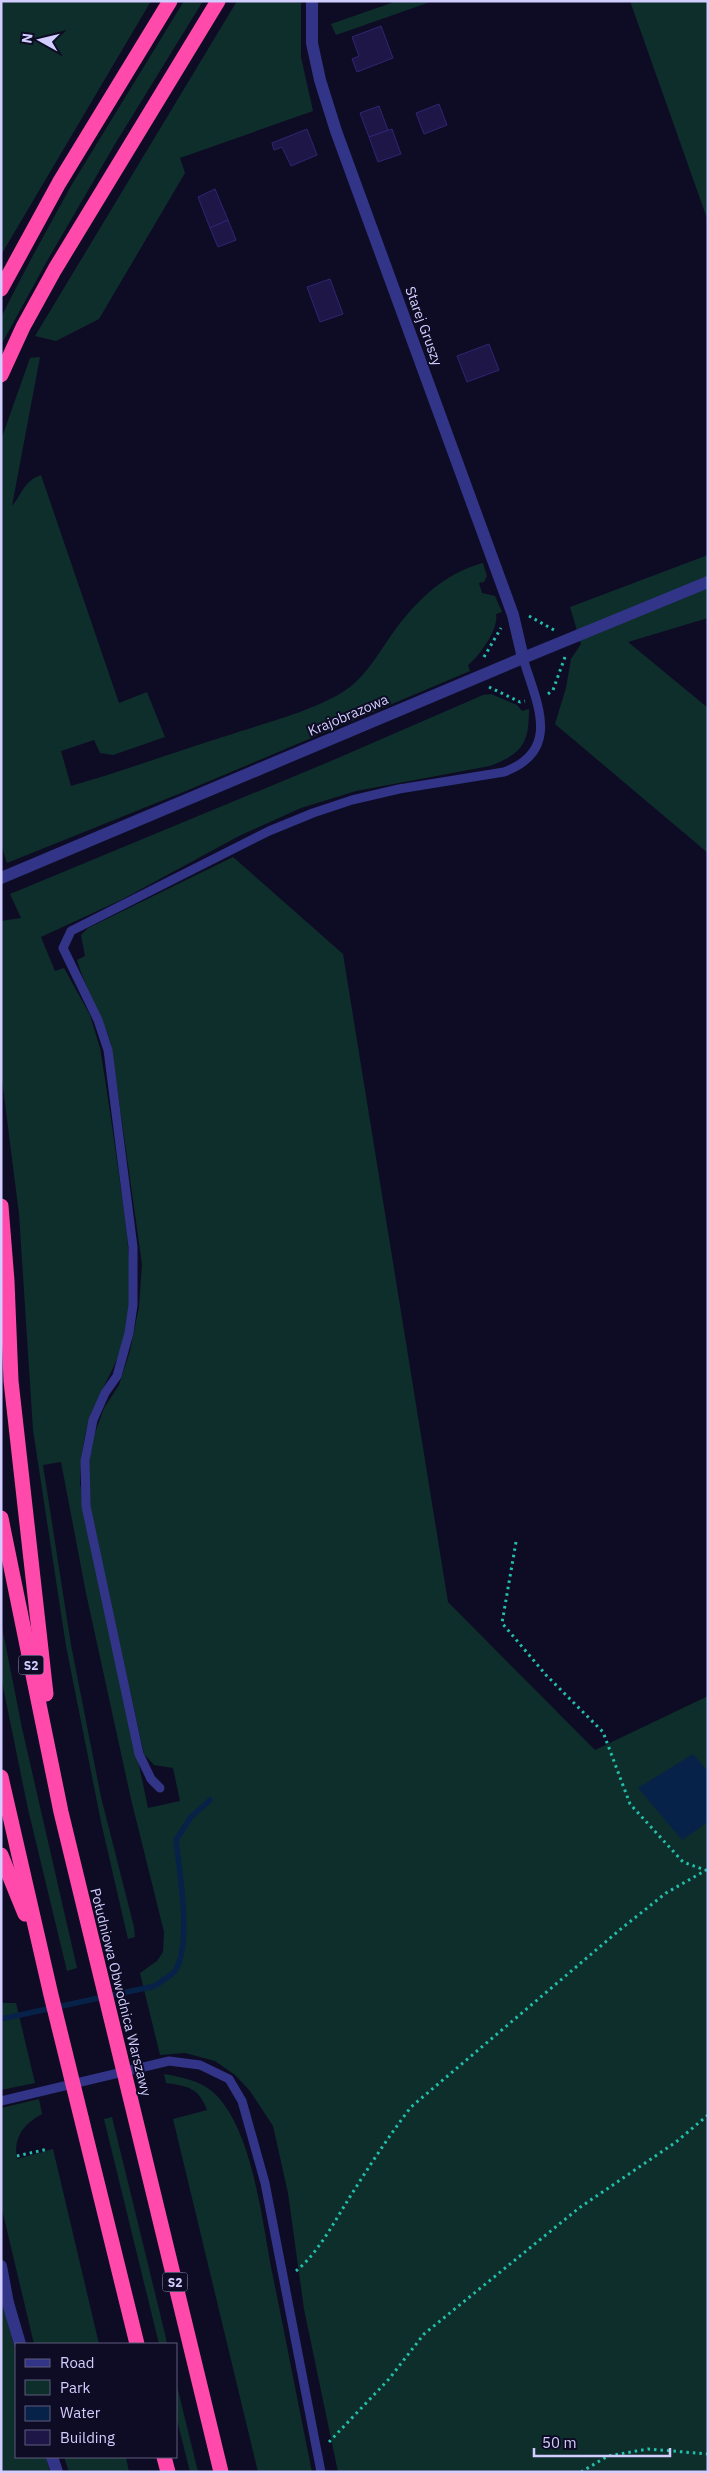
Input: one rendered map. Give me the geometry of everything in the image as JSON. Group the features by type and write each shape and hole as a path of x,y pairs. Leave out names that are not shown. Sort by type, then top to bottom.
{"highway":[{"path":"1,289 59,183 170,1"},
{"path":"1,375 23,326 55,269 218,1"},
{"path":"1,1206 7,1281 11,1381 22,1493 61,1812"},
{"name":"Południowa Obwodnica Warszawy","path":"1,1518 61,1812 221,2472"},
{"path":"1,1777 51,1995 137,2343"},
{"path":"1,1855 42,1957"},
{"path":"164,2458 168,2472"}],"street":[{"name":"Starej Gruszy","path":"312,1 312,43 320,80 336,131 513,615 523,658"},
{"name":"Krajobrazowa","path":"1,878 708,582"},
{"path":"1,2266 8,2303 20,2343"},
{"path":"52,2458 57,2472"}],"lane":[{"path":"160,1788 151,1779 140,1754 86,1506 85,1461 93,1420 105,1393 116,1376 129,1333 133,1305 133,1247 108,1050 98,1020 63,948 71,931 269,831 312,813 352,800 399,789 504,772 517,767 530,758 541,733 541,715 523,658"},
{"path":"1,2101 169,2061 200,2065 228,2079 242,2101 265,2183 321,2472"}],"path":[{"path":"482,660 503,624"},
{"path":"547,694 553,690 566,654"},
{"path":"516,1542 502,1623 546,1675 603,1732 630,1804 683,1862 706,1869"},
{"path":"284,2280 304,2264 327,2234 386,2139 411,2107 622,1928 666,1893 706,1869"},
{"path":"318,2453 389,2380 424,2334 579,2208 676,2142 708,2115"},
{"path":"17,2156 48,2149"},
{"path":"581,2472 608,2456 648,2448 708,2454"}],"green space":[{"path":"1,1 151,1 1,255"},
{"path":"184,1 203,1 115,144 1,345 1,317 30,261 71,186"},
{"path":"237,1 301,1 301,57 313,111 180,158 185,173 99,319 56,341 35,336"},
{"path":"397,1 433,1 336,35 331,24"},
{"path":"630,1 708,1 708,221"},
{"path":"40,357 12,506 27,484 41,475 119,703 147,692 165,737 113,755 100,753 94,740 61,751 71,786 323,703 350,687 361,676 371,665 397,627 429,592 454,575 483,563 487,576 484,582 479,583 482,593 495,596 502,612 496,614 495,627 492,634 478,655 468,665 470,671 186,791 7,863 1,844 1,440 30,358"},
{"path":"708,555 708,618 628,642 708,708 708,853 555,724 566,688 571,659 581,644 570,607"},
{"path":"491,694 517,705 522,711 529,709 528,730 522,745 517,751 501,761 490,766 356,791 301,808 239,836 121,900 41,937 55,971 64,968 90,1015 100,1048 119,1175 130,1271 129,1310 124,1340 97,1400 87,1428 82,1455 80,1484 148,1808 180,1801 173,1768 154,1765 144,1754 90,1509 88,1489 89,1463 95,1433 104,1408 119,1385 130,1351 139,1307 142,1264 111,1044 77,960 85,956 81,935 88,928 233,857 343,954 448,1602 595,1750 708,1696 708,2472 338,2472 304,2309 288,2193 273,2126 250,2091 235,2075 215,2061 185,2053 160,2055 140,1973 157,1961 163,1952 164,1932 131,1799 86,1593 61,1462 43,1465 71,1645 101,1797 134,1927 135,1937 128,1939 101,1822 66,1646 33,1430 19,1214 1,1072 1,921 21,918 10,894 331,761 483,695"},
{"path":"1,1622 22,1728 77,1968 67,1971 28,1809 1,1677"},
{"path":"1,2003 16,2003 35,2083 1,2090"},
{"path":"164,2074 181,2077 205,2086 217,2096 233,2120 242,2139 260,2204 312,2472 258,2472 173,2119 207,2110 200,2097 192,2089 166,2083"},
{"path":"39,2099 42,2114 30,2122 21,2132 17,2144 17,2159 53,2149 99,2343 34,2343 1,2205 1,2108"},
{"path":"112,2117 167,2343 159,2343 104,2119"},
{"path":"1,2297 15,2350 15,2458 46,2458 50,2472 1,2472"},
{"path":"178,2390 198,2472 190,2472 178,2424"},
{"path":"64,2458 126,2458 129,2472 69,2472"}],"water":[{"path":"693,1754 708,1771 708,1822 682,1840 638,1788"}],"building":[{"path":"381,26 393,58 357,72 352,59 359,56 352,37"},
{"path":"439,104 447,125 424,134 416,113"},
{"path":"379,106 388,130 369,137 360,113"},
{"path":"307,129 317,155 291,166 282,147 274,150 272,143"},
{"path":"392,129 401,154 378,162 369,137"},
{"path":"215,189 228,220 210,228 198,197"},
{"path":"228,220 236,240 218,247 210,228"},
{"path":"330,279 343,314 320,322 307,287"},
{"path":"489,344 499,370 467,382 457,356"}],"waterway":[{"path":"1,2019 155,1986 174,1972 180,1961 184,1927 182,1888 176,1840 191,1817 210,1800"}]}
